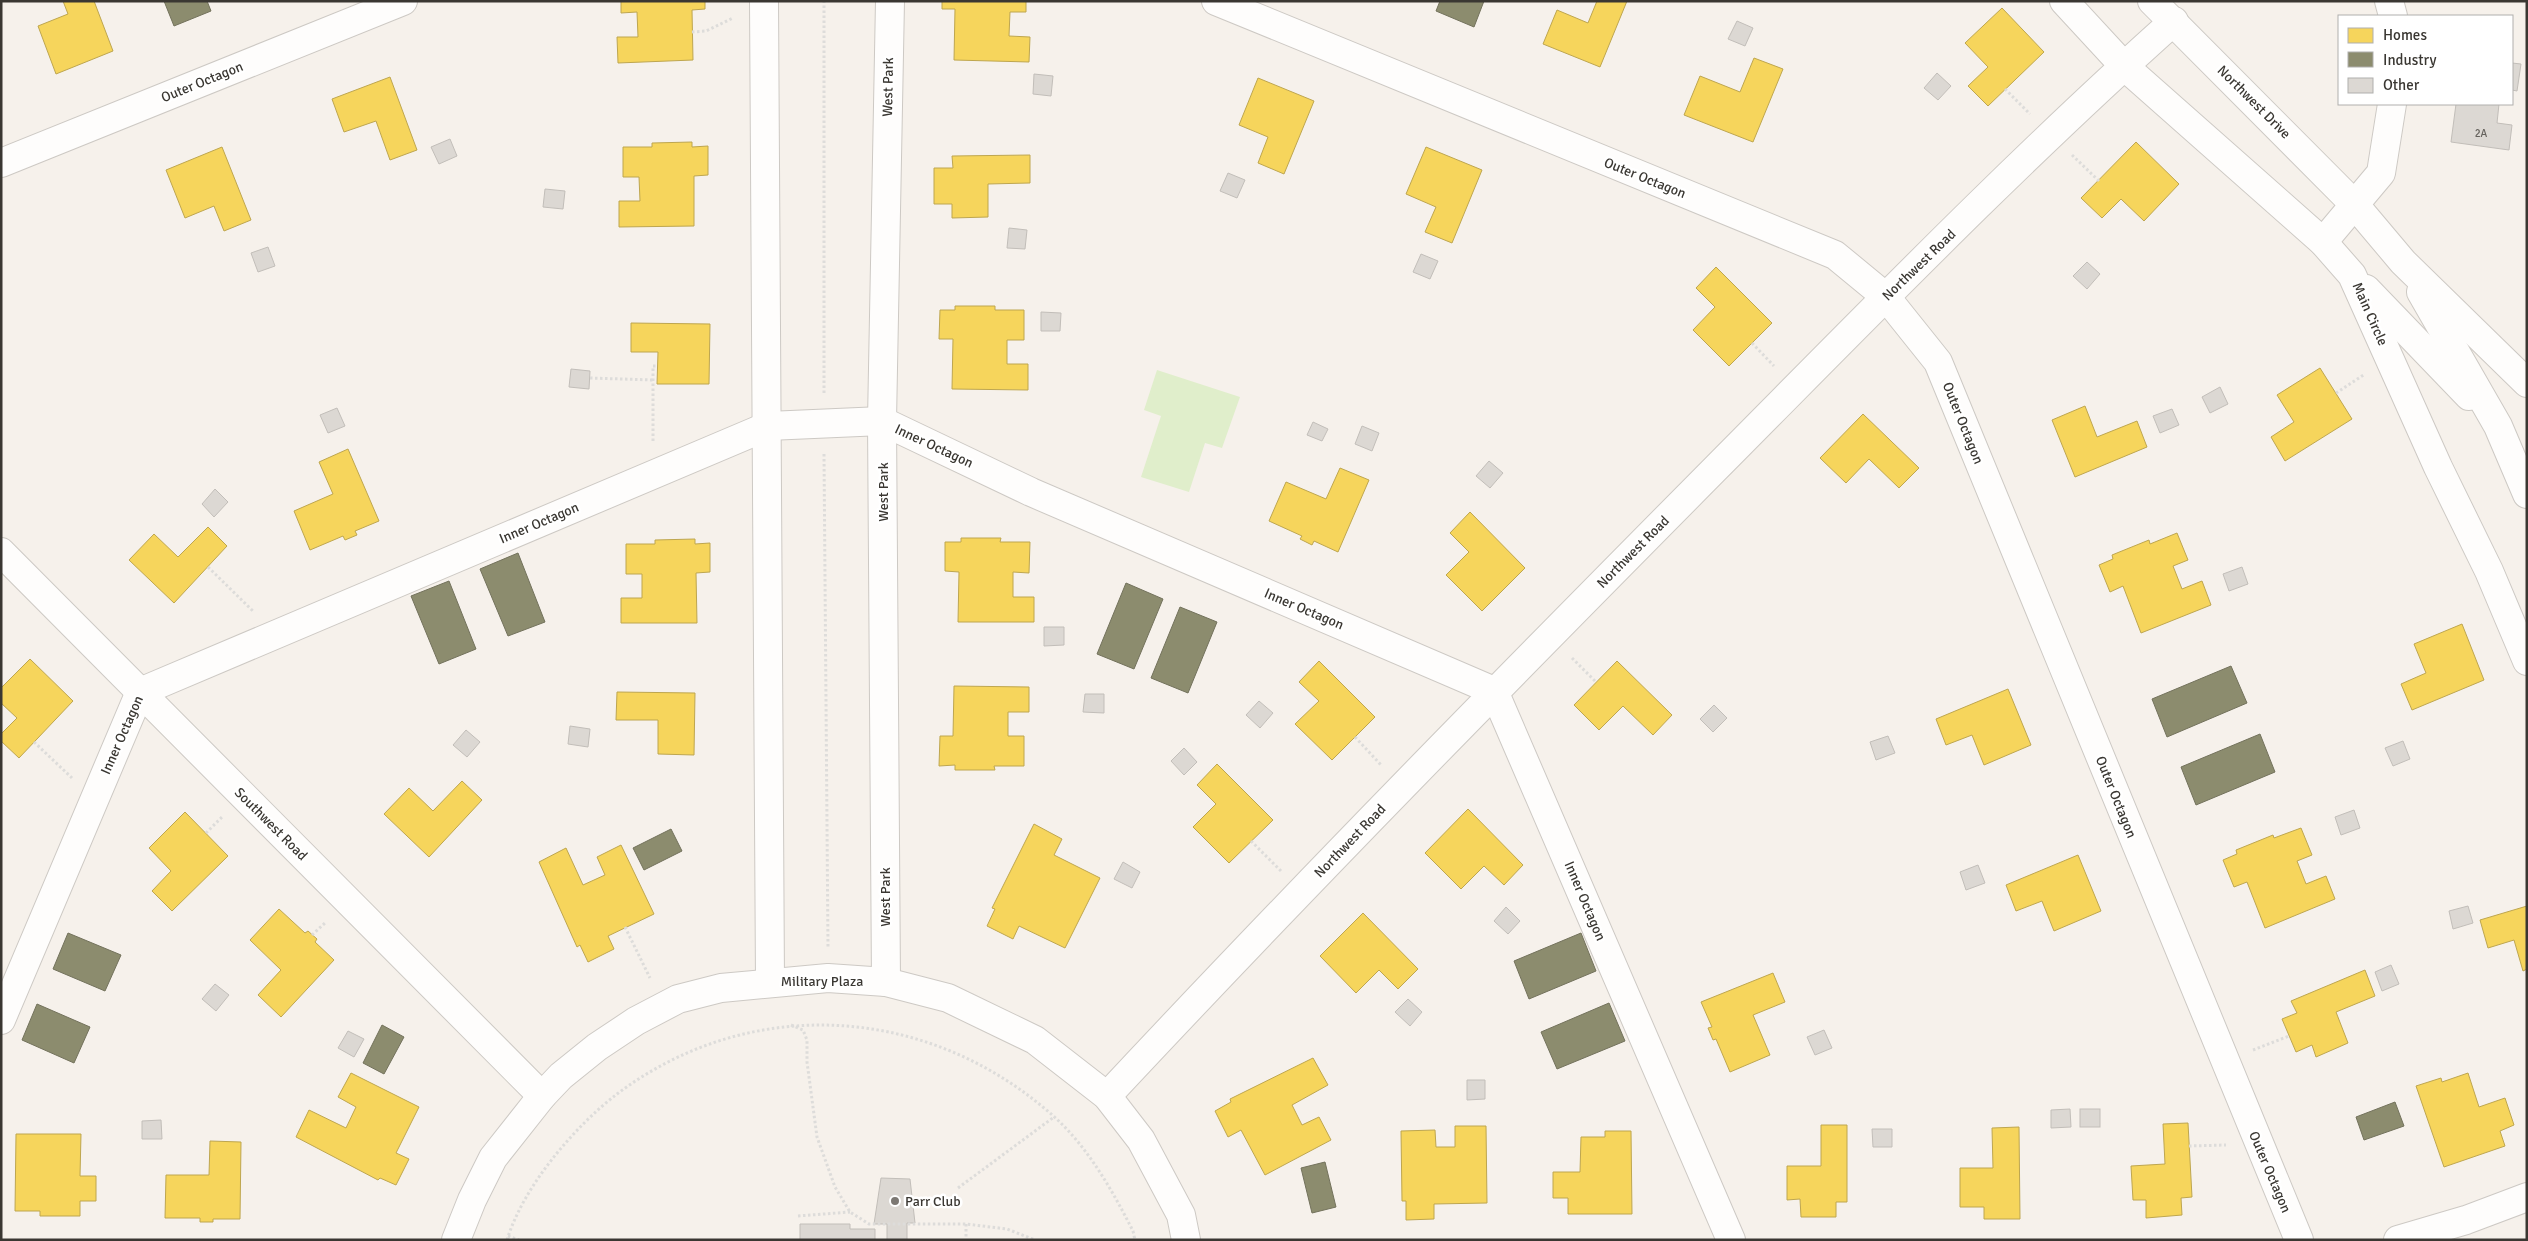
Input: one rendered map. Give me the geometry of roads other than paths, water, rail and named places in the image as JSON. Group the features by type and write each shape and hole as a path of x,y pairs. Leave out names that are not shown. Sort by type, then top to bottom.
{"street":[{"name":"Outer Octagon","path":"1,163 403,1"},
{"name":"West Park","path":"886,982 882,421 890,1"},
{"name":"Outer Octagon","path":"1216,1 1835,256 1886,296 1938,362 2299,1240"},
{"name":"Main Circle","path":"2064,1 2124,66 2323,242 2352,275 2438,467 2489,571 2527,661"},
{"name":"Northwest Drive","path":"2152,1 2355,205 2403,262 2527,383"},
{"path":"2389,1 2393,15"},
{"path":"764,6 770,982"},
{"name":"Northwest Road","path":"1107,1096 1494,691 1886,296 2124,66 2174,21"},
{"path":"2323,242 2381,173 2392,105"},
{"path":"2403,262 2498,426 2527,494"},
{"path":"2352,275 2498,426 2527,449"},
{"name":"Inner Octagon","path":"1,1020 140,692 768,426 882,421 1030,492 1494,691 1731,1240"},
{"name":"Southwest Road","path":"1,552 542,1096"},
{"name":"Military Plaza","path":"456,1240 472,1200 493,1158 542,1096 561,1076 597,1047 636,1021 678,999 721,988 828,978 886,982 948,998 1035,1040 1107,1096 1141,1140 1181,1214 1186,1240"},
{"path":"2398,1240 2466,1220 2527,1197"}],"place":[{"name":"Parr Club","path":"895,1201"}]}
